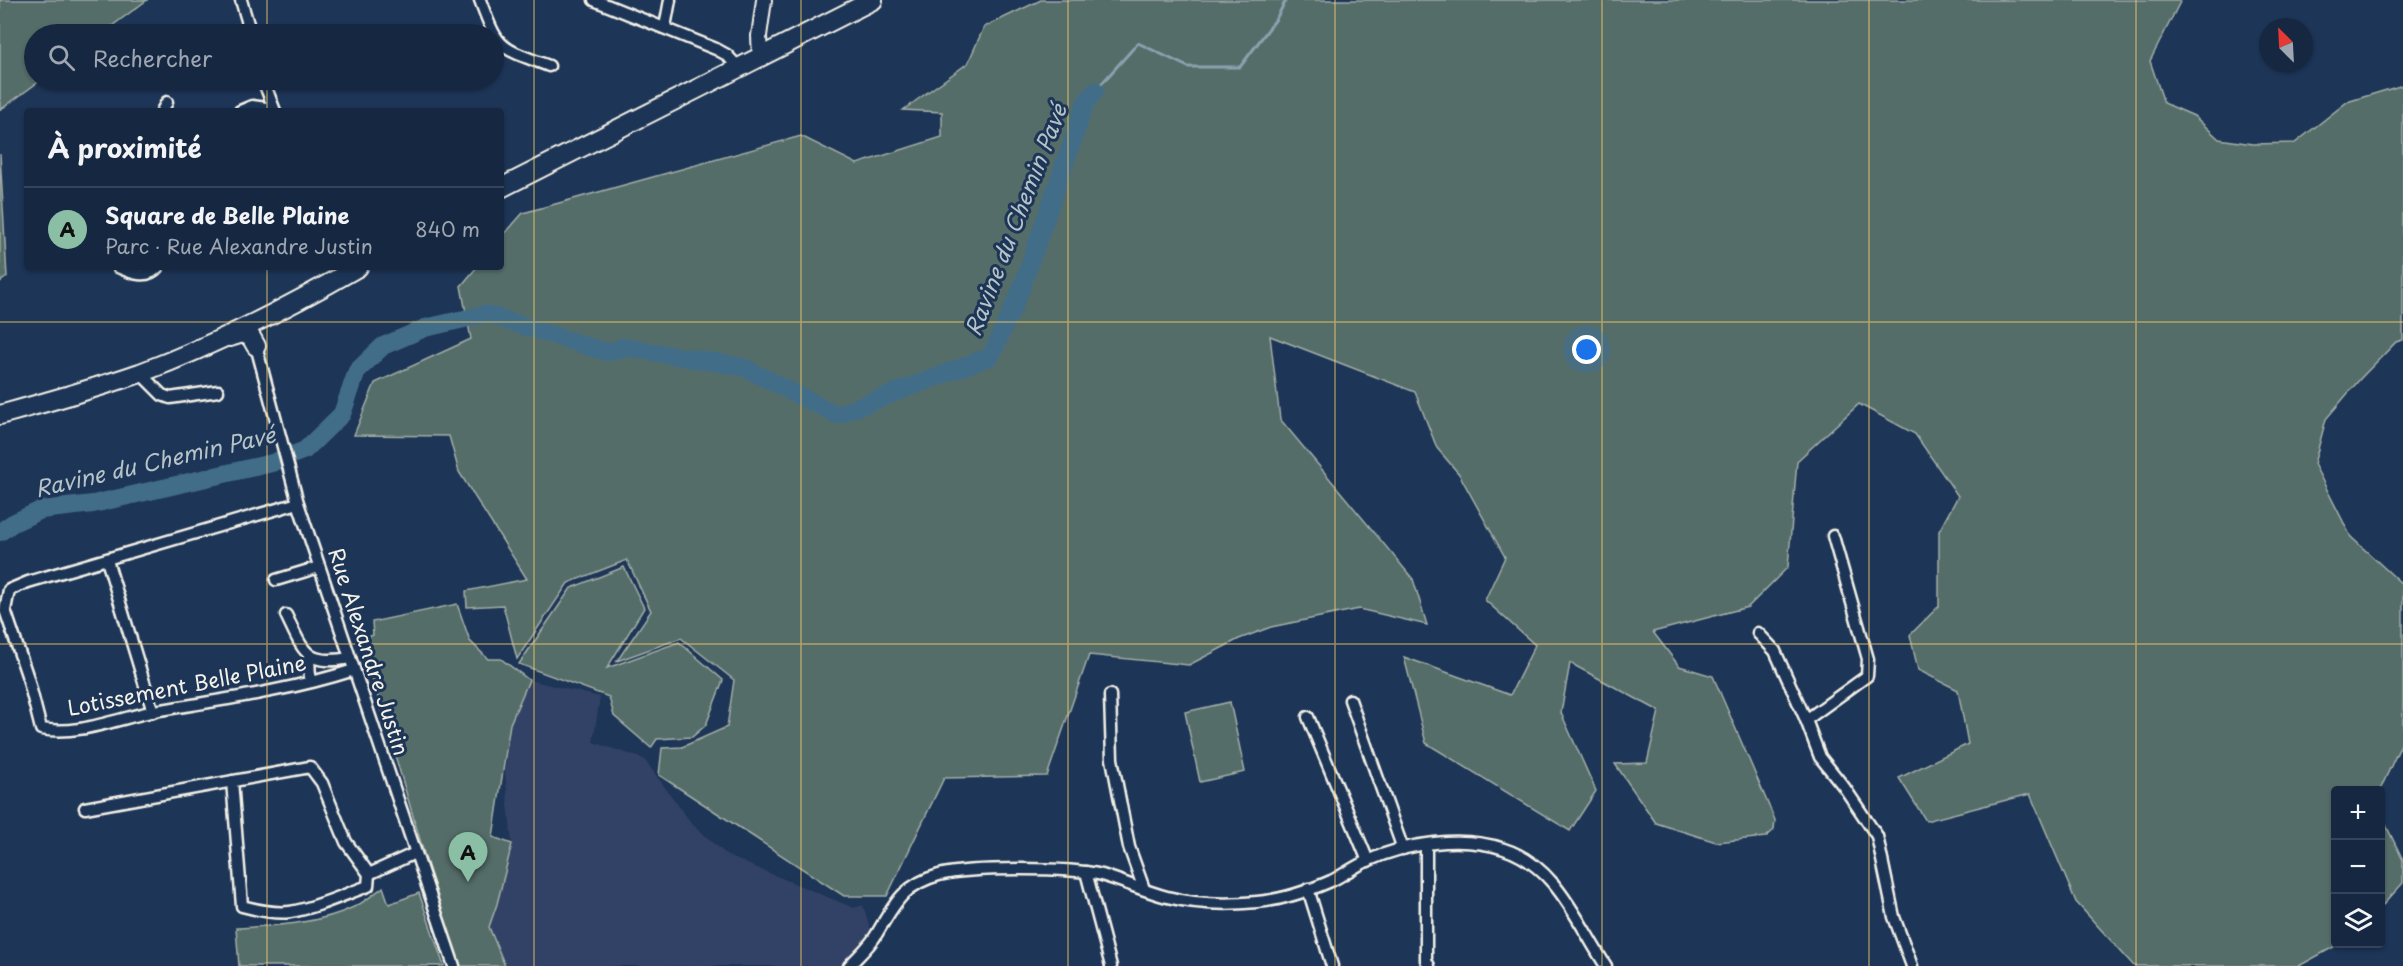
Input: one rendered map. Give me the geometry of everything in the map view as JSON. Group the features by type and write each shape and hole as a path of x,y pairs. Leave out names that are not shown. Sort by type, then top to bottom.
{"highway":[{"path":"504,186 873,0"},
{"path":"0,415 140,373 278,310 351,270"},
{"path":"0,410 160,360 351,270"},
{"path":"256,346 256,328 276,315 278,310"},
{"path":"203,346 208,347 243,333 251,337 256,346"}],"main road":[{"path":"760,57 759,36 764,0"}],"street":[{"path":"241,0 248,24"},
{"path":"480,0 490,24"},
{"path":"594,0 665,27 727,55 739,68"},
{"path":"665,27 670,0"},
{"path":"504,47 549,66"},
{"path":"267,90 273,108"},
{"path":"247,108 252,106 263,108"},
{"path":"124,270 144,275 155,270"},
{"name":"Rue Alexandre Justin","path":"256,346 298,503 454,966"},
{"path":"140,373 162,395 170,398 218,391"},
{"name":"Lotissement Belle Plaine","path":"298,503 28,582 9,590 5,610 28,678 41,729 52,732 84,727 153,712 216,702 354,670"},
{"path":"1806,720 1868,676 1868,659 1833,536"},
{"path":"107,560 153,712"},
{"path":"276,580 319,567"},
{"path":"286,615 305,652 313,659 334,661 350,658"},
{"path":"1758,633 1775,651 1820,757 1844,787 1877,836 1894,917 1912,966"},
{"path":"309,655 310,682"},
{"path":"1110,695 1112,759 1129,847 1144,890"},
{"path":"1350,700 1403,849"},
{"path":"1308,717 1368,861"},
{"path":"86,808 310,767 322,783 346,843 369,874 368,886 289,912 242,906 232,782"},
{"path":"849,966 875,937 901,894 940,875 972,871 1086,872 1193,902 1269,901 1331,881 1368,861 1403,849 1464,842 1484,844 1516,853 1532,863 1558,888 1606,966"},
{"path":"1426,845 1426,960 1429,966"},
{"path":"369,874 415,853"},
{"path":"1086,872 1111,966"},
{"path":"1308,889 1332,966"}],"shaded area":[{"path":"529,680 600,697 593,742 644,759 692,824 728,856 854,908 863,905 873,938 846,966 505,966 489,927 512,844 505,771 510,724"}],"green space":[{"path":"0,0 147,0 115,24 24,24 24,90 27,90 0,110"},
{"path":"1041,0 2181,0 2150,61 2164,103 2194,116 2219,139 2253,144 2295,143 2347,102 2403,85 2403,340 2396,342 2326,419 2314,464 2351,537 2403,585 2403,740 2382,786 2331,786 2332,948 2299,966 2134,966 2076,902 2030,794 1926,821 1899,778 1968,744 1958,690 1918,670 1910,635 1939,606 1939,531 1958,496 1915,434 1859,404 1797,461 1788,567 1748,607 1653,632 1679,666 1713,676 1775,820 1774,830 1766,837 1716,842 1656,823 1615,764 1647,763 1659,711 1570,663 1561,713 1596,791 1570,831 1426,743 1404,657 1510,695 1535,645 1485,600 1505,557 1459,474 1437,448 1415,392 1270,336 1280,419 1413,579 1427,625 1359,609 1271,627 1239,639 1189,665 1089,655 1047,776 944,778 887,896 844,896 659,775 662,748 682,747 727,727 734,680 681,638 617,661 651,611 627,560 568,583 517,659 503,605 467,607 466,591 527,579 459,472 449,436 354,435 375,383 471,339 461,286 474,270 504,270 504,235 523,213 801,136 857,164 942,137 942,112 903,110 968,63 984,27"},
{"path":"0,154 7,277 0,282"},
{"path":"624,567 644,608 607,668 679,642 723,680 706,725 692,737 657,739 651,748 614,716 609,697 519,664 571,588"},
{"path":"457,604 470,641 488,659 501,659 529,680 510,724 493,837 512,844 489,927 505,966 460,966 361,640 373,635 372,622"},
{"path":"1230,702 1245,772 1200,782 1185,712"},
{"path":"2385,823 2403,860 2403,883 2385,903"},
{"path":"383,887 389,904 419,893 444,966 239,966 236,928 282,925 328,917 356,906"}],"waterway":[{"name":"Ravine du Chemin Pavé","path":"1095,91 1138,43 1188,67 1240,67 1276,19 1286,0"},
{"name":"Ravine du Chemin Pavé","path":"0,532 41,510 93,504 272,463 305,450 342,414 357,371 383,346 425,328 486,314 606,352 620,350 622,347 743,367 837,415 991,356 1020,292 1086,102 1095,91"}],"place":[{"name":"Square de Belle Plaine","path":"468,882"}]}
